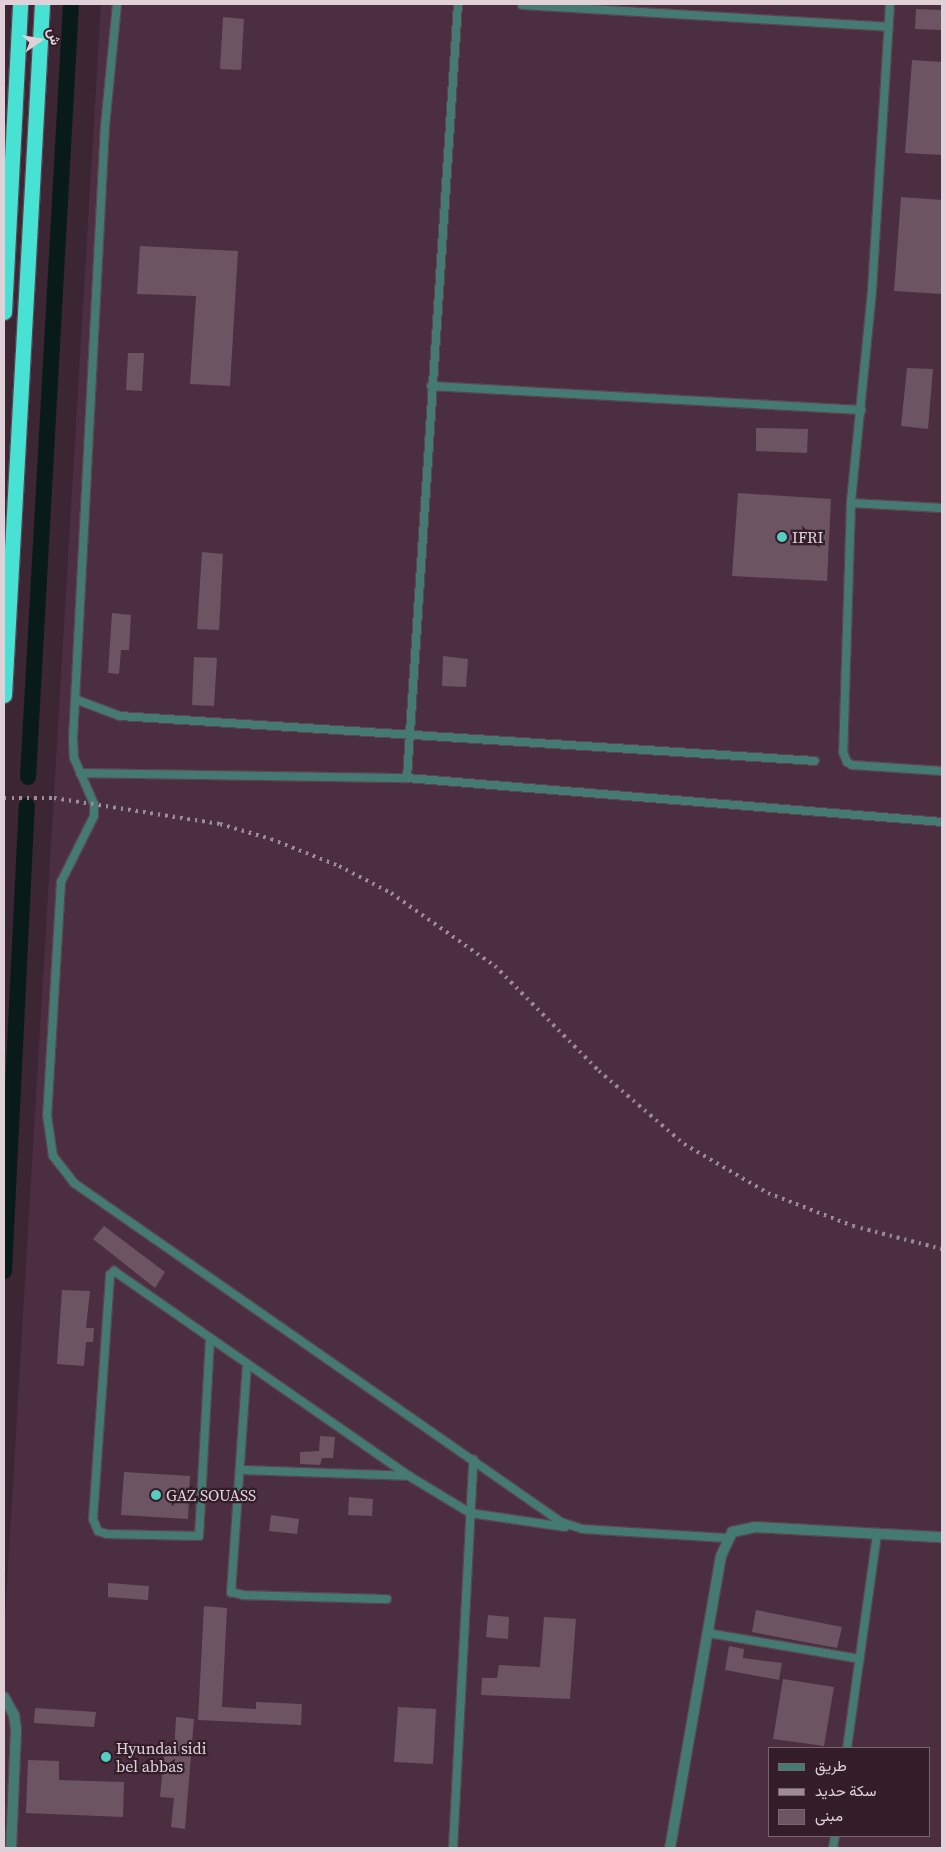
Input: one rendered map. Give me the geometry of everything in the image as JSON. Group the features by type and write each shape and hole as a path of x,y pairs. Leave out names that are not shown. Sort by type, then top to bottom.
{"highway":[{"path":"4,312 20,4"},
{"path":"4,695 42,4"}],"street":[{"path":"670,1848 726,1538 732,1532 755,1527 942,1537"},
{"path":"4,1697 14,1715 16,1730 11,1848"}],"lane":[{"path":"117,4 106,126 77,700 73,739 80,773 94,804 94,816 61,882 47,1115 53,1156 74,1183 561,1522 582,1529"},
{"path":"407,778 431,386 458,4"},
{"path":"890,4 872,291 851,503 844,758 859,766 942,770"},
{"path":"522,5 888,27"},
{"path":"431,386 860,410"},
{"path":"851,503 942,508"},
{"path":"77,700 120,716 815,761"},
{"path":"80,773 407,778 942,822"},
{"path":"210,1339 199,1536 107,1534 98,1530 93,1519 111,1273 119,1273 210,1339 410,1476 470,1513 582,1529 726,1538"},
{"path":"247,1364 231,1592 243,1596 387,1600"},
{"path":"453,1848 473,1460"},
{"path":"240,1470 410,1476"},
{"path":"847,1747 878,1534"},
{"path":"708,1633 860,1659"}],"shaded area":[{"path":"101,4 942,4 942,1848 4,1848 4,1634"}],"building":[{"path":"916,9 942,10 942,30 915,29"},
{"path":"223,17 244,19 241,70 220,69"},
{"path":"912,60 942,62 942,155 905,153"},
{"path":"901,197 942,200 942,294 894,291"},
{"path":"140,246 238,251 230,386 190,384 196,296 137,294"},
{"path":"128,353 144,353 142,391 126,390"},
{"path":"907,368 933,369 928,429 901,426"},
{"path":"756,428 808,429 807,453 756,451"},
{"name":"IFRI","path":"738,493 831,499 827,581 732,576"},
{"path":"202,552 223,554 219,630 197,629"},
{"path":"112,613 131,615 129,650 121,650 119,674 108,673"},
{"path":"443,656 468,659 466,687 442,686"},
{"path":"194,657 217,658 214,706 192,705"},
{"path":"104,1226 165,1272 155,1288 93,1239"},
{"path":"62,1290 90,1291 86,1328 94,1328 93,1342 86,1342 84,1366 57,1364"},
{"path":"320,1436 335,1437 333,1458 322,1458 320,1465 300,1464 300,1452 319,1451"},
{"name":"GAZ SOUASS","path":"124,1472 190,1476 188,1519 121,1515"},
{"path":"349,1497 373,1499 372,1516 348,1515"},
{"path":"271,1515 299,1519 297,1534 269,1531"},
{"path":"108,1583 149,1586 148,1600 108,1597"},
{"path":"204,1606 227,1608 222,1707 256,1709 256,1702 302,1704 301,1725 198,1720"},
{"path":"756,1610 842,1627 837,1648 752,1632"},
{"path":"488,1615 509,1617 508,1639 486,1637"},
{"path":"544,1617 576,1619 570,1699 481,1695 482,1678 497,1678 499,1665 540,1667"},
{"path":"729,1646 744,1649 743,1658 782,1663 779,1680 725,1670"},
{"path":"783,1679 834,1687 824,1746 773,1739"},
{"path":"398,1707 436,1709 433,1764 394,1762"},
{"path":"35,1708 96,1712 94,1727 34,1723"},
{"path":"176,1717 194,1719 185,1829 171,1827 174,1798 160,1797 164,1755 174,1754"},
{"path":"28,1760 59,1761 59,1780 124,1782 123,1817 26,1813"}],"waterway":[{"path":"28,777 71,4"},
{"path":"4,1271 27,806"}],"railway":[{"path":"4,798 54,798 220,824 271,839 339,866 391,893 495,966 599,1071 684,1144 768,1193 853,1226 942,1249"}],"place":[{"name":"IFRI","path":"782,537"},
{"name":"GAZ SOUASS","path":"156,1495"},
{"name":"Hyundai sidi bel abbas","path":"106,1757"}]}
